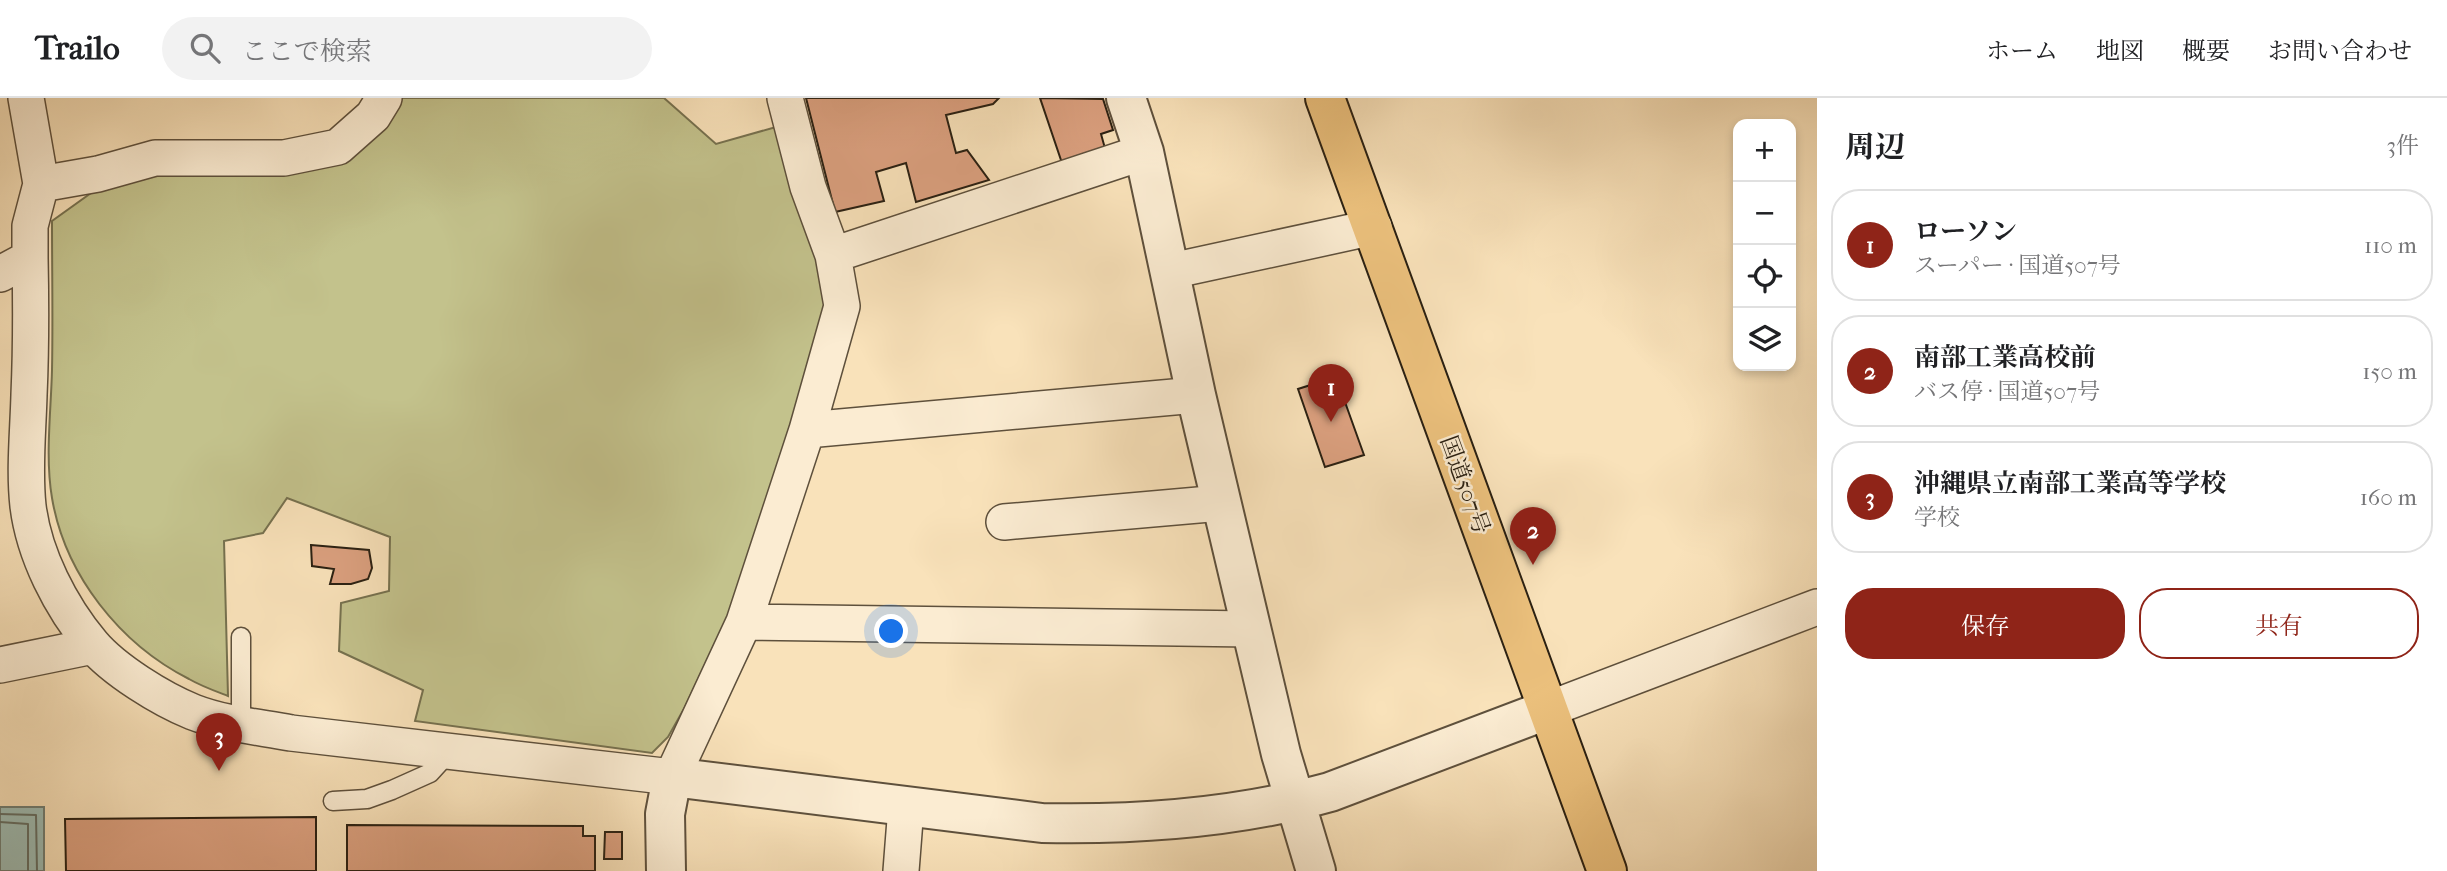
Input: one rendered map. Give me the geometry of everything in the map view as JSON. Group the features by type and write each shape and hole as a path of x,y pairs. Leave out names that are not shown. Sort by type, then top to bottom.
{"highway":[{"name":"国道507号","path":"1325,98 1607,871"}],"street":[{"path":"26,98 41,184 30,226 32,330 26,475 28,509 38,549 76,623 93,646 154,693 194,712 241,725 1042,823 1102,824 1166,820 1294,802 1330,792 1817,607"},
{"path":"41,184 98,174 155,158 284,158 338,147 373,116 384,98"},
{"path":"666,871 665,814 672,777 744,622 807,430 842,306 833,255 808,187 785,98"},
{"path":"1126,98 1144,152 1196,395 1251,629 1294,802 1316,871"},
{"path":"833,255 1144,152"},
{"path":"1171,271 1374,227"},
{"path":"0,274 30,258"},
{"path":"807,430 1196,395"},
{"path":"1004,522 1221,503"},
{"path":"744,622 1251,629"},
{"path":"0,666 93,646"},
{"path":"901,871 906,807"}],"lane":[{"path":"241,637 241,725"},
{"path":"333,801 367,799 391,790 430,773 450,751"}],"shaded area":[{"path":"392,98 664,98 716,144 776,127 829,298 745,580 685,707 668,737 652,753 415,721 423,690 339,651 341,603 389,591 390,537 287,498 263,533 224,541 228,696 189,679 140,647 100,604 69,554 52,498 49,467 52,221 112,178 299,167"}],"water":[{"path":"0,807 44,807 44,871 0,871"}],"building":[{"path":"806,98 999,98 993,104 946,115 956,153 967,150 989,180 916,202 906,163 876,172 884,201 835,212"},
{"path":"1040,98 1103,99 1113,130 1101,134 1106,152 1063,166"},
{"path":"1336,377 1364,455 1325,467 1298,389"},
{"path":"311,545 369,550 372,568 368,579 351,584 330,584 334,569 312,566"},
{"path":"316,817 316,871 66,871 65,819"},
{"path":"347,825 583,826 583,836 595,836 595,871 347,871"},
{"path":"605,832 622,832 622,859 604,859"}],"place":[{"name":"ローソン","path":"1331,422"},
{"name":"南部工業高校前","path":"1533,565"},
{"name":"沖縄県立南部工業高等学校","path":"219,771"}]}
